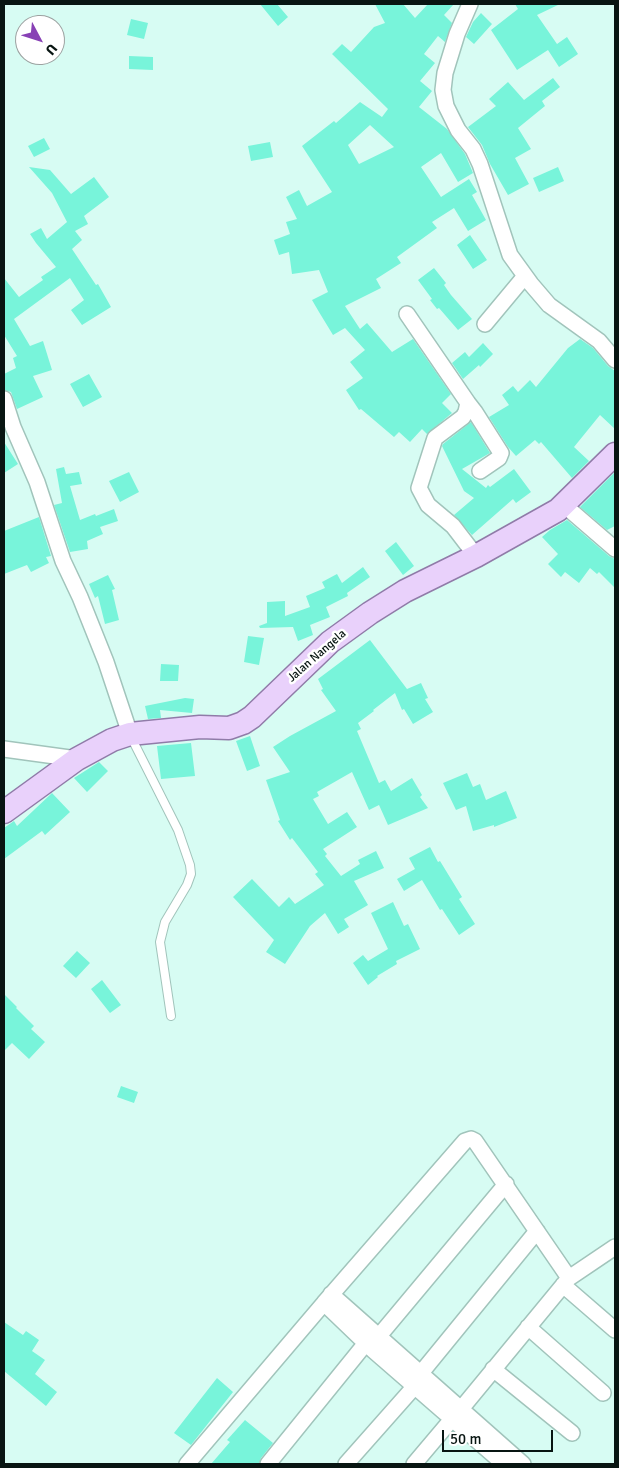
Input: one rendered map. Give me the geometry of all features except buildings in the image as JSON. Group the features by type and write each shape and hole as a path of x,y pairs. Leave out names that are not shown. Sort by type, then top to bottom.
{"main road":[{"name":"Jalan Nangela","path":"4,812 77,759 112,740 130,734 200,727 229,728 243,723 252,717 330,642 346,630 405,591 476,556 544,519 564,505 615,454"}],"street":[{"path":"470,4 448,61 443,90 446,106 458,130 477,156 510,255 549,305 599,341 615,360"},
{"path":"485,324 525,276"},
{"path":"407,314 491,436 501,454 499,458 480,471"},
{"path":"4,398 13,426 37,482 63,561 80,597 106,662 130,734"},
{"path":"468,404 463,417 435,438 419,483 419,488 428,505 453,526 476,556"},
{"path":"564,505 615,549"},
{"path":"4,749 77,759"},
{"path":"187,1464 465,1141 472,1139 475,1141 506,1184 537,1231 566,1282 615,1330"},
{"path":"268,1464 506,1184"},
{"path":"346,1464 418,1379 537,1231"},
{"path":"416,1464 566,1282 615,1247"},
{"path":"328,1299 457,1414 523,1464"},
{"path":"528,1327 603,1393"},
{"path":"494,1369 572,1433"},
{"path":"457,1414 504,1464"}],"lane":[{"path":"130,734 178,830 190,865 191,874 187,885 165,922 160,942 171,1016"}]}
